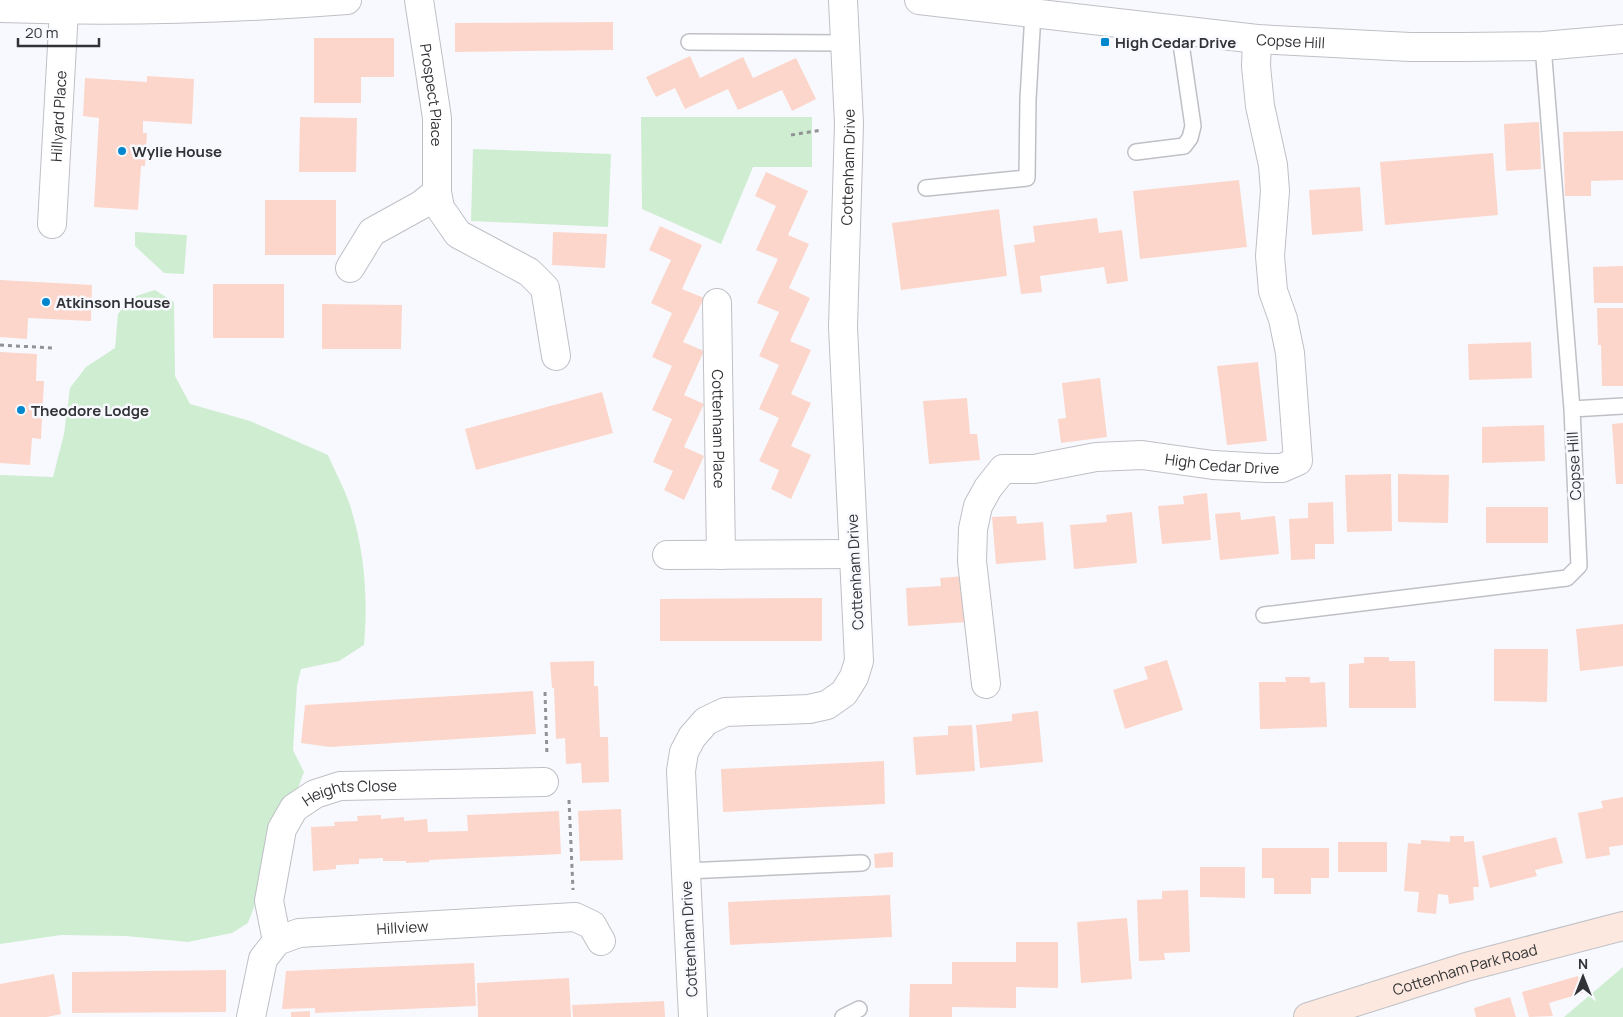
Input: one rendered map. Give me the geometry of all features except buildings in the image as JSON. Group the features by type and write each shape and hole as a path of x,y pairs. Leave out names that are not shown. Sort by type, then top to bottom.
{"main road":[{"name":"Cottenham Park Road","path":"1308,1017 1466,967 1623,926"}],"street":[{"path":"0,8 64,10 347,0"},
{"name":"Prospect Place","path":"419,0 437,118 437,192 440,208 458,234 529,272 544,288 556,356"},
{"name":"Cottenham Drive","path":"693,1017 681,771 684,752 692,737 706,721 725,712 809,709 827,705 844,693 854,677 859,661 843,327 849,124 843,0"},
{"name":"Copse Hill","path":"919,0 1257,39 1410,47 1543,46 1623,39"},
{"name":"Hillyard Place","path":"52,224 64,10"},
{"name":"High Cedar Drive","path":"986,684 972,561 973,529 978,506 988,488 1003,469 1034,469 1096,457 1142,455 1213,465 1267,468 1282,468 1298,461 1290,353 1283,319 1273,291 1270,256 1275,191 1273,165 1260,106 1256,66 1257,39"},
{"path":"350,268 372,232 421,205 437,192"},
{"name":"Cottenham Place","path":"717,303 720,555"},
{"path":"667,555 854,554"},
{"name":"Heights Close","path":"277,941 269,901 282,829 294,808 315,794 340,786 545,770"},
{"name":"Hillview","path":"277,941 299,933 575,917 592,925 601,941"},
{"path":"251,1017 263,959 277,941"}],"lane":[{"path":"926,188 1027,178 1028,99 1033,13"},
{"path":"1136,152 1184,146 1190,138 1193,126 1179,30"},
{"path":"689,42 845,43"},
{"name":"Copse Hill","path":"1264,615 1567,578 1579,566 1572,409 1543,46"},
{"path":"1572,409 1623,406"},
{"path":"686,871 862,863"},
{"path":"843,1017 859,1009"}],"path":[{"path":"0,345 52,348"},
{"path":"545,692 545,770"},
{"path":"569,800 573,890"}],"green space":[{"path":"641,117 812,117 812,167 753,167 721,244 642,209"},
{"path":"473,149 611,154 608,227 471,221"},
{"path":"135,232 187,235 184,274 164,273 135,246"},
{"path":"155,290 174,302 175,376 190,404 250,421 328,455 350,505 360,545 363,561 366,612 364,645 339,661 301,669 297,686 293,750 304,772 248,923 232,933 188,942 126,936 61,935 0,944 0,475 53,477 64,434 70,388 86,367 115,348 118,314 130,298"},
{"path":"1623,967 1623,1017 1564,1017"}],"place":[{"name":"High Cedar Drive","path":"1105,42"},
{"name":"Wylie House","path":"122,151"},
{"name":"Atkinson House","path":"46,302"},
{"name":"Theodore Lodge","path":"21,410"}]}
